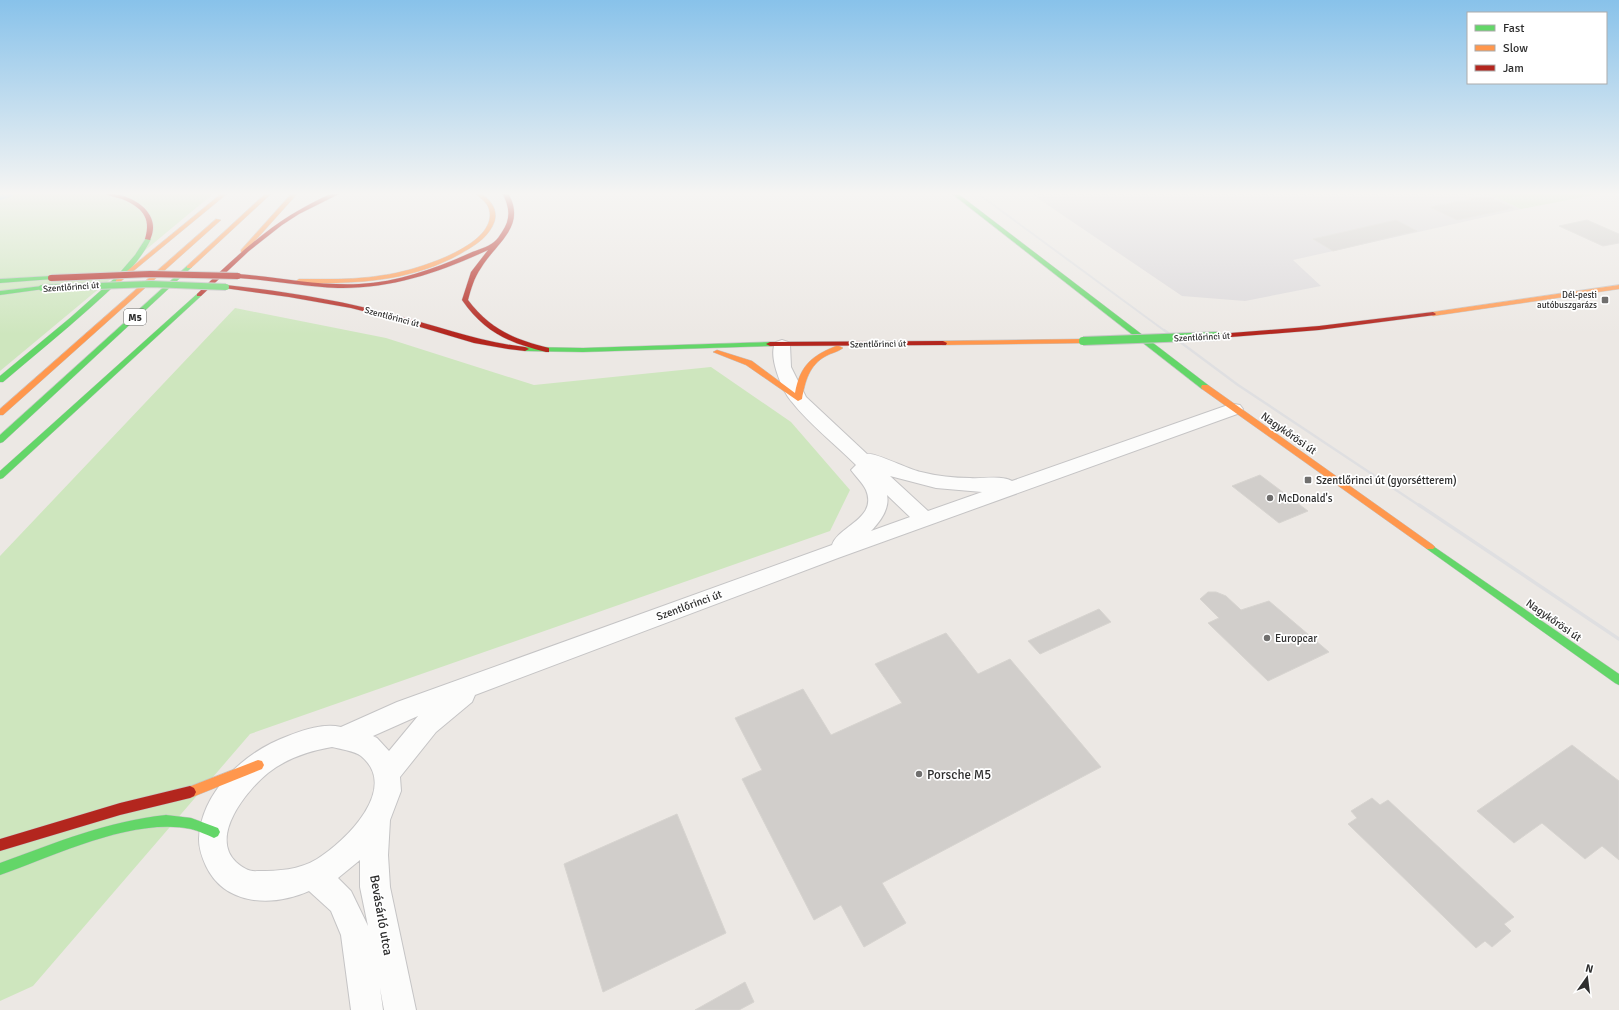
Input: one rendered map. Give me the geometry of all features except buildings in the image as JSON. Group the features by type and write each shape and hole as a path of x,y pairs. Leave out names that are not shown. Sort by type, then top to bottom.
{"main road":[{"path":"107,290 144,249 147,240"},
{"path":"0,380 168,240"},
{"name":"M5","path":"0,413 195,240"},
{"name":"M5","path":"0,440 218,240"},
{"name":"M5","path":"0,476 183,311 233,263 253,240"},
{"path":"233,263 259,240"},
{"path":"299,281 345,281 380,278 416,270 458,253 477,240"},
{"path":"499,240 485,258 467,286 465,300 476,318 497,335 546,350"},
{"name":"Nagykőrösi út","path":"1015,240 1234,409 1619,680"},
{"path":"0,281 150,274 238,276 344,286 376,284 408,279 459,263 497,243"},
{"name":"Szentlőrinci út","path":"0,293 42,288 151,284 226,287 279,293 338,303 395,317 481,343 521,349 571,351 682,346 1083,341 1218,336 1279,332 1434,315 1619,287"},
{"path":"682,346 740,358 753,364 781,388 798,399 802,376 810,363 824,353 838,348 864,344"},
{"path":"0,845 120,809 200,790 258,765"},
{"path":"0,869 109,831 137,824 163,821 189,823 214,832"}],"street":[{"path":"782,345 783,367 798,399 816,419 852,450 924,519"},
{"name":"Szentlőrinci út","path":"345,737 406,710 831,553 1234,409"},
{"path":"852,450 894,471 938,483 964,486 1021,485"},
{"path":"831,553 868,522 876,509 876,491 859,466 852,450"},
{"name":"Szentlőrinci út","path":"387,773 427,724 476,684"},
{"path":"345,737 361,741 373,749 380,756 387,773 388,788 384,804 377,820 355,848 329,868 314,876 294,883 275,886 256,886 239,881 226,873 217,861 214,847 214,832 219,814 228,796 242,780 258,765 282,750 317,738 345,737"},
{"name":"Bevásárló utca","path":"377,820 374,855 375,887 400,1010"},
{"path":"314,876 341,901 356,934 367,1010"}],"shaded area":[{"path":"1100,240 1382,240 1293,260 1321,286 1245,301 1182,296"}],"green space":[{"path":"0,240 157,240 0,371"},
{"path":"235,308 386,338 534,385 711,367 791,422 850,490 830,531 250,734 33,986 0,1001 0,556"}],"railway":[{"path":"1041,240 1165,331"},
{"path":"1164,330 1238,385 1420,506"},
{"path":"1419,505 1619,639"}],"traffic: fast":[{"path":"0,380 104,293 132,264 147,240"},
{"path":"1015,240 1205,387"},
{"path":"0,440 189,267"},
{"path":"0,281 51,278"},
{"path":"42,288 151,284 226,287"},
{"path":"0,293 42,288"},
{"path":"0,476 199,295"},
{"path":"1083,341 1218,336"},
{"path":"525,349 583,350 770,344"},
{"path":"1430,547 1619,680"},
{"path":"0,869 68,844 118,828 143,823 166,821 188,823 198,825 214,832"}],"traffic: slow":[{"path":"118,281 168,240"},
{"path":"0,413 195,240"},
{"path":"189,267 218,240"},
{"path":"243,251 253,240"},
{"path":"299,281 363,280 406,273 426,268 446,260 477,240"},
{"path":"1433,314 1619,287"},
{"path":"943,343 1083,341"},
{"path":"717,352 749,363 798,399 802,380 809,366 821,356 839,348"},
{"path":"1205,387 1430,547"},
{"path":"190,792 258,765"}],"traffic: jam":[{"path":"199,295 258,240"},
{"path":"499,240 475,272 469,285 465,300 482,320 500,334 521,343 546,350"},
{"path":"238,276 338,286 380,284 420,275 459,261 497,243"},
{"path":"51,278 150,274 238,276"},
{"path":"226,287 289,295 351,306 392,316 457,336 491,344 525,349"},
{"path":"1218,336 1319,328 1433,314"},
{"path":"770,344 943,343"},
{"path":"0,845 120,809 190,792"}],"place":[{"name":"Dél-pesti autóbuszgarázs","path":"1605,300"},
{"name":"Szentlőrinci út (gyorsétterem)","path":"1308,480"},
{"name":"McDonald's","path":"1270,498"},
{"name":"Europcar","path":"1267,638"},
{"name":"Porsche M5","path":"919,774"}]}
